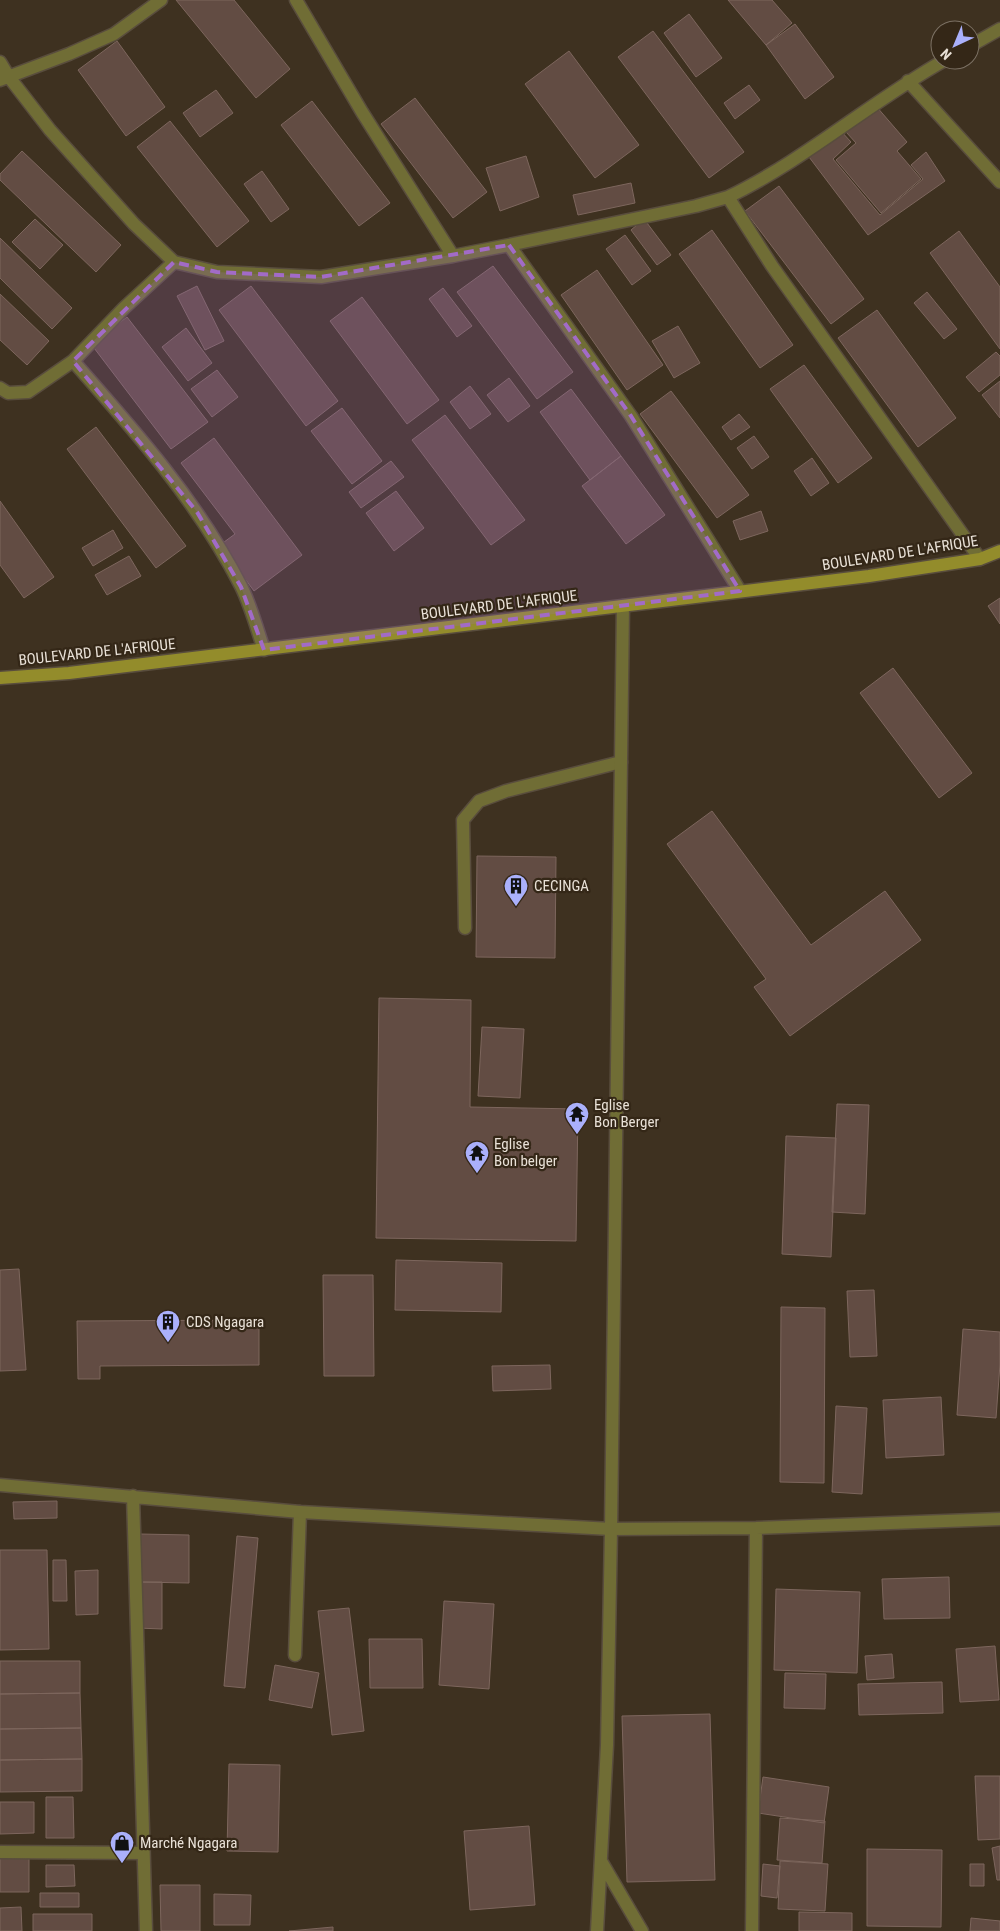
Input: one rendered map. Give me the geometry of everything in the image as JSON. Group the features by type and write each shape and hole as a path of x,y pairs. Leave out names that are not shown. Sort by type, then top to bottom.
{"street":[{"path":"4,78 69,54 114,34 161,0"},
{"path":"296,0 362,112 453,256"},
{"path":"980,40 1000,29"},
{"path":"0,62 4,78 134,224 174,262 217,272 321,277 453,256 728,198 758,182 908,81 930,69"},
{"path":"908,81 1000,182"},
{"path":"728,198 772,266 980,559"},
{"path":"509,245 631,416 740,591"},
{"path":"0,388 8,393 28,392 73,361 124,308 174,262"},
{"path":"73,361 140,437 198,512 241,587 264,650"},
{"name":"BOULEVARD DE L'AFRIQUE","path":"0,678 69,673 869,576 980,559 1000,551"},
{"path":"597,1931 606,1745 611,1529 623,606"},
{"path":"465,928 463,820 479,801 506,790 621,762"},
{"path":"0,1485 300,1512 611,1529 756,1528 1000,1519"},
{"path":"133,1496 146,1931"},
{"path":"295,1655 300,1512"},
{"path":"752,1931 756,1528"},
{"path":"0,1852 144,1853"},
{"path":"601,1861 642,1931"}],"highlighted area":[{"path":"509,245 631,416 740,591 264,650 241,587 197,512 73,361 174,262 217,272 321,277"}],"building":[{"path":"176,0 234,0 290,69 256,98"},
{"path":"728,0 772,0 792,23 766,45"},
{"path":"689,14 722,58 696,77 664,33"},
{"path":"795,24 834,77 805,99 766,45"},
{"path":"653,31 744,152 709,178 618,57"},
{"path":"117,41 165,107 126,136 78,70"},
{"path":"569,51 639,145 595,178 525,84"},
{"path":"749,85 760,100 735,119 724,103"},
{"path":"216,90 233,113 200,137 183,113"},
{"path":"415,98 487,192 453,218 381,124"},
{"path":"312,101 390,203 359,226 281,125"},
{"path":"876,106 907,142 897,151 921,179 881,213 836,160 856,143 846,132"},
{"path":"170,121 249,221 217,247 137,147"},
{"path":"840,130 851,142 833,159 880,215 923,179 911,165 926,152 945,181 868,235 809,157"},
{"path":"22,151 121,245 96,272 0,180 0,174"},
{"path":"526,156 539,197 500,211 486,168"},
{"path":"262,171 289,209 271,222 244,184"},
{"path":"631,183 635,203 578,215 573,195"},
{"path":"779,186 864,299 831,324 745,211"},
{"path":"35,219 63,245 40,269 12,242"},
{"path":"644,219 671,255 657,265 631,230"},
{"path":"712,230 793,345 760,368 679,254"},
{"path":"959,231 1000,287 1000,349 930,253"},
{"path":"625,235 651,271 632,285 606,249"},
{"path":"0,238 72,308 52,329 0,278"},
{"path":"493,266 573,372 537,399 457,292"},
{"path":"597,270 663,365 627,390 561,295"},
{"path":"197,286 224,341 205,350 177,296"},
{"path":"251,286 338,401 306,426 219,310"},
{"path":"443,288 472,326 457,337 429,299"},
{"path":"927,292 957,329 944,339 914,303"},
{"path":"0,294 49,341 27,365 0,340"},
{"path":"362,297 439,400 407,424 330,321"},
{"path":"877,310 956,418 918,447 838,338"},
{"path":"127,317 208,422 171,449 91,344"},
{"path":"678,326 700,363 674,378 652,341"},
{"path":"186,328 212,363 188,381 162,347"},
{"path":"996,352 1000,356 1000,375 979,392 966,377"},
{"path":"804,365 872,458 838,483 770,389"},
{"path":"217,370 238,397 212,417 191,389"},
{"path":"509,378 530,406 508,422 487,395"},
{"path":"1000,381 1000,418 982,395"},
{"path":"470,386 491,414 470,429 450,402"},
{"path":"571,389 621,456 590,480 540,412"},
{"path":"671,391 749,495 717,518 640,414"},
{"path":"342,408 382,461 352,484 311,431"},
{"path":"739,414 750,427 731,440 722,427"},
{"path":"445,415 525,520 491,545 412,440"},
{"path":"96,427 186,546 156,568 67,449"},
{"path":"754,436 769,457 752,469 737,448"},
{"path":"214,438 302,555 254,591 220,545 235,534 181,463"},
{"path":"621,456 665,515 626,544 582,486"},
{"path":"812,458 829,483 811,496 794,471"},
{"path":"391,461 404,477 361,508 349,492"},
{"path":"396,491 424,528 394,551 366,513"},
{"path":"0,501 54,577 24,598 0,565"},
{"path":"761,511 768,531 740,540 733,521"},
{"path":"113,530 123,548 93,566 82,548"},
{"path":"129,556 141,576 107,595 95,575"},
{"path":"1000,598 1000,624 988,606"},
{"path":"893,668 972,773 939,798 860,693"},
{"path":"712,811 811,945 885,891 921,940 790,1036 754,987 766,979 667,844"},
{"name":"CECINGA","path":"477,856 556,857 555,958 476,957"},
{"name":"Eglise Bon belger","path":"379,998 471,1000 470,1107 578,1109 576,1241 376,1238"},
{"path":"482,1027 524,1029 520,1098 478,1096"},
{"path":"837,1104 869,1105 865,1214 832,1212"},
{"path":"786,1136 836,1138 831,1257 782,1254"},
{"path":"396,1260 502,1263 501,1312 395,1310"},
{"path":"19,1269 26,1370 0,1371 0,1270"},
{"path":"323,1275 373,1275 374,1376 324,1376"},
{"path":"874,1290 877,1356 850,1357 847,1291"},
{"path":"781,1307 825,1308 824,1483 780,1482"},
{"name":"CDS Ngagara","path":"259,1320 259,1365 100,1366 100,1379 78,1379 77,1321"},
{"path":"963,1329 1000,1332 996,1418 957,1415"},
{"path":"550,1365 551,1389 493,1391 492,1366"},
{"path":"941,1397 944,1455 886,1458 883,1400"},
{"path":"836,1406 867,1408 862,1494 832,1492"},
{"path":"57,1501 57,1518 14,1519 13,1502"},
{"path":"140,1534 189,1535 189,1583 139,1582"},
{"path":"237,1536 258,1538 245,1688 224,1686"},
{"path":"0,1550 47,1550 49,1649 0,1650"},
{"path":"53,1560 66,1560 67,1601 53,1601"},
{"path":"98,1570 98,1614 76,1615 75,1571"},
{"path":"949,1577 950,1618 884,1619 882,1579"},
{"path":"139,1582 162,1582 162,1629 138,1628"},
{"path":"776,1589 860,1592 857,1673 774,1670"},
{"path":"444,1601 494,1604 489,1689 439,1685"},
{"path":"349,1608 364,1731 332,1735 318,1611"},
{"path":"369,1639 422,1639 423,1688 370,1688"},
{"path":"995,1646 999,1700 960,1702 956,1649"},
{"path":"892,1654 894,1678 867,1680 865,1656"},
{"path":"0,1661 80,1661 80,1693 0,1694"},
{"path":"275,1665 319,1673 312,1708 269,1700"},
{"path":"785,1673 826,1674 825,1709 784,1708"},
{"path":"942,1682 943,1713 859,1715 858,1684"},
{"path":"80,1693 81,1728 0,1729 0,1694"},
{"path":"710,1714 715,1880 627,1882 622,1716"},
{"path":"81,1728 82,1759 0,1760 0,1729"},
{"path":"82,1759 82,1791 0,1792 0,1760"},
{"path":"229,1764 280,1765 278,1852 227,1851"},
{"path":"975,1776 1000,1776 1000,1839 978,1840"},
{"path":"763,1777 829,1787 824,1823 758,1813"},
{"path":"46,1797 73,1797 74,1838 46,1838"},
{"path":"0,1802 34,1802 34,1833 0,1834"},
{"path":"780,1818 825,1821 822,1863 777,1860"},
{"path":"529,1826 535,1905 470,1910 464,1831"},
{"path":"1000,1846 1000,1880 997,1880 992,1848"},
{"path":"867,1849 942,1850 941,1927 867,1926"},
{"path":"29,1855 29,1892 0,1892 0,1856"},
{"path":"780,1861 828,1864 825,1911 778,1909"},
{"path":"763,1864 780,1866 777,1898 761,1896"},
{"path":"970,1864 984,1864 984,1886 970,1886"},
{"path":"46,1865 74,1865 75,1886 46,1887"},
{"path":"160,1885 200,1885 200,1931 161,1931"},
{"path":"40,1893 79,1893 79,1907 40,1907"},
{"path":"214,1894 251,1895 250,1925 214,1925"},
{"path":"21,1907 22,1931 0,1931 0,1908"},
{"path":"799,1912 852,1913 852,1931 799,1931"},
{"path":"33,1914 92,1914 92,1931 33,1931"},
{"path":"971,1918 1000,1921 1000,1931 970,1931"},
{"path":"333,1927 333,1931 289,1931"}],"place":[{"name":"CECINGA","path":"516,907"},
{"name":"Eglise Bon Berger","path":"577,1135"},
{"name":"Eglise Bon belger","path":"477,1174"},
{"name":"CDS Ngagara","path":"168,1343"},
{"name":"Marché Ngagara","path":"122,1864"}]}
